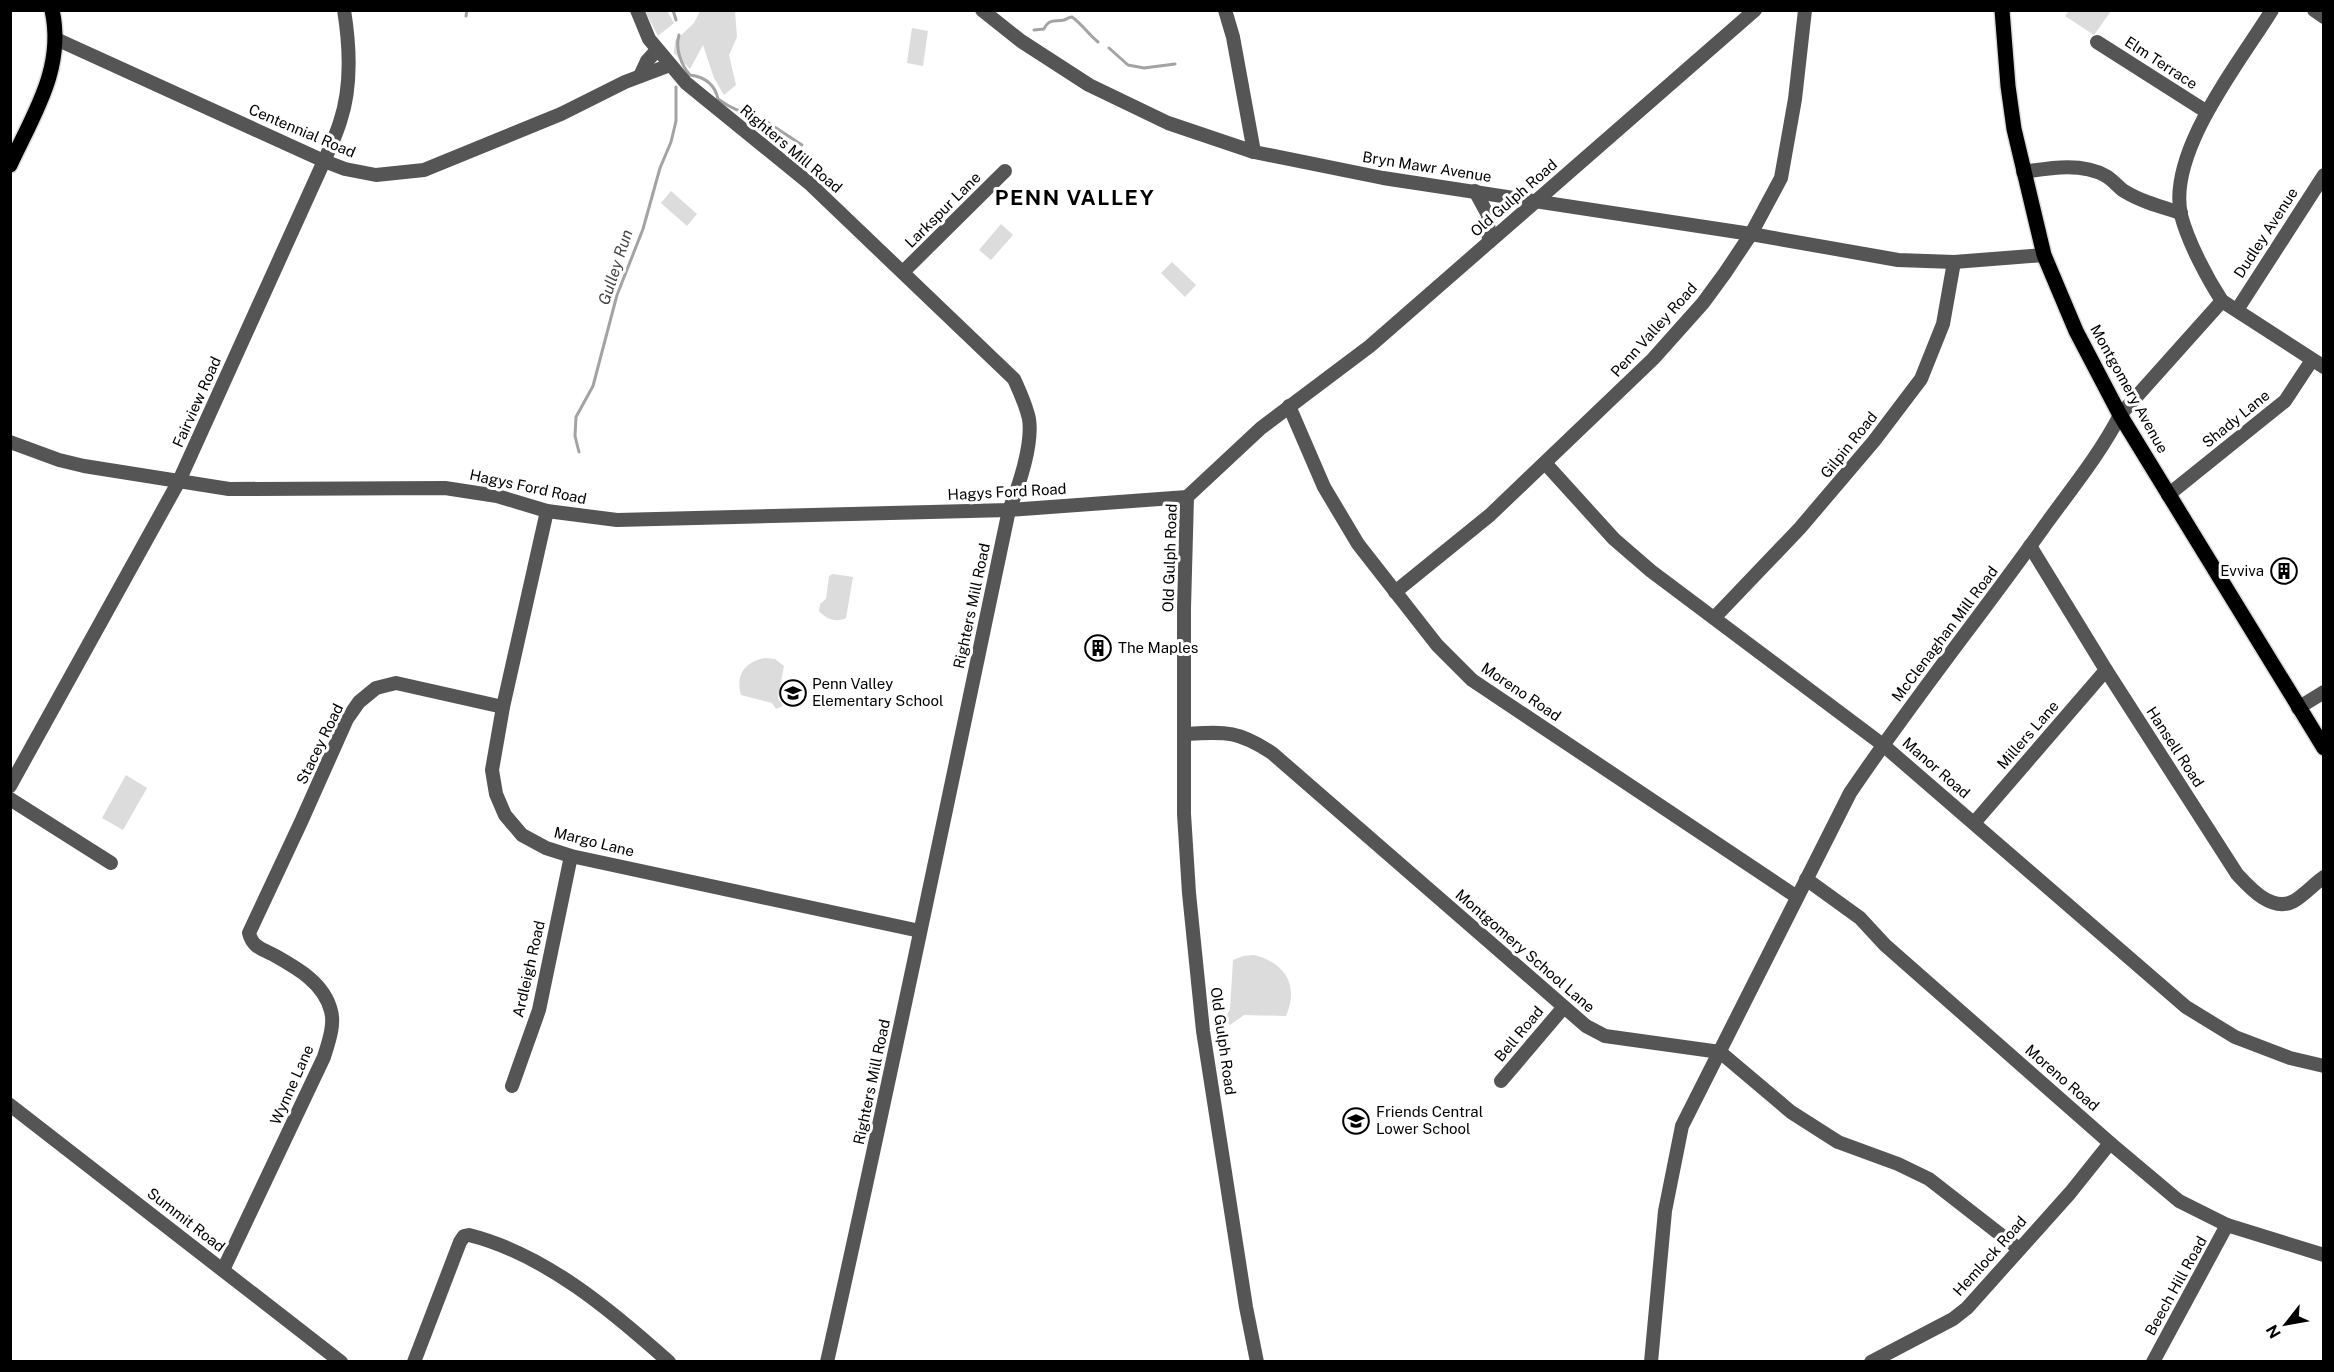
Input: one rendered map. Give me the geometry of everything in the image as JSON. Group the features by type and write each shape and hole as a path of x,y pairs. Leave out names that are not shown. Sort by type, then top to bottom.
{"main road":[{"path":"10,165 48,82 54,61 56,39 52,10"},
{"name":"Montgomery Avenue","path":"2002,10 2008,86 2023,172 2044,255 2076,331 2120,415 2324,748"}],"street":[{"name":"Fairview Road","path":"10,786 179,480 324,161 341,120 347,91 348,56 344,10"},
{"name":"Righters Mill Road","path":"637,10 646,34 686,84 809,183 1015,382 1029,420 1029,434 1017,491 1009,510 920,931 903,1023 827,1362"},
{"name":"Bryn Mawr Avenue","path":"982,10 1021,41 1089,86 1168,123 1254,152 1383,178 1475,190 1898,260 1954,262 2044,255"},
{"path":"1225,10 1233,37 1254,152"},
{"name":"Old Gulph Road","path":"1257,1362 1246,1307 1203,1031 1184,814 1184,618 1187,497 1261,428 1370,346 1755,10"},
{"name":"Penn Valley Road","path":"1395,592 1490,515 1653,359 1703,303 1751,234 1781,177 1796,99 1804,10"},
{"path":"2272,10 2207,112 2192,144 2181,174 2181,213 2190,238 2222,302 2318,363"},
{"path":"2314,10 2324,16"},
{"name":"Centennial Road","path":"56,39 324,161 345,169 376,175 424,170 561,114 640,76 670,65"},
{"name":"Elm Terrace","path":"2097,42 2207,112"},
{"path":"640,76 647,61 657,50"},
{"path":"2023,172 2059,167 2084,169 2106,176 2123,190 2141,200 2181,213"},
{"name":"Larkspur Lane","path":"903,272 1005,171"},
{"name":"Dudley Avenue","path":"2237,310 2324,175"},
{"path":"1475,190 1488,215 1489,242"},
{"name":"Gilpin Road","path":"1714,618 1800,528 1874,441 1921,379 1943,324 1954,262"},
{"name":"McClenaghan Mill Road","path":"1797,897 1850,793 1883,745 2110,435 2120,415 2222,302"},
{"name":"Shady Lane","path":"2168,495 2285,401 2318,363"},
{"name":"Moreno Road","path":"1289,406 1313,464 1340,517 1377,570 1437,645 1472,680 1797,897"},
{"name":"Hagys Ford Road","path":"10,442 58,460 218,488 255,490 446,488 497,496 547,511 618,520 1009,510 1187,497"},
{"name":"Manor Road","path":"1545,463 1614,539 1651,571 1883,745 2186,1008 2235,1037 2290,1058 2324,1066"},
{"name":"Margo Lane","path":"547,511 503,707 492,770 496,794 505,815 522,835 546,848 571,856 920,931"},
{"name":"Hansell Road","path":"2030,546 2106,670 2237,874 2255,893 2274,903 2292,902 2324,877"},
{"name":"Millers Lane","path":"1974,823 2106,670"},
{"name":"Stacey Road","path":"250,939 250,929 302,822 347,719 359,702 376,688 396,683 503,707"},
{"path":"2298,708 2324,692"},
{"name":"Montgomery School Lane","path":"1184,734 1234,734 1251,739 1272,753 1586,1026 1605,1036 1720,1052"},
{"path":"10,800 111,863"},
{"name":"Ardleigh Road","path":"512,1086 539,1011 571,856"},
{"name":"Moreno Road","path":"1806,879 1860,918 1885,945 2179,1201 2227,1225 2324,1254"},
{"path":"1651,1362 1665,1211 1682,1126 1797,897"},
{"name":"Wynne Lane","path":"223,1270 324,1057 330,1035 332,1012 321,990 302,971 255,946 250,939"},
{"name":"Bell Road","path":"1501,1082 1563,1008"},
{"path":"1720,1052 1791,1113 1838,1142 1898,1164 1929,1179 2019,1249"},
{"name":"Summit Road","path":"10,1105 341,1362"},
{"name":"Hemlock Road","path":"1871,1362 1880,1355 1953,1319 1967,1308 2070,1193 2110,1143"},
{"name":"Beech Hill Road","path":"2153,1362 2227,1225"},
{"path":"414,1362 459,1242 464,1236 474,1237 538,1262 603,1305 669,1362"}],"shaded area":[{"path":"645,11 667,11 674,23 658,36"},
{"path":"700,11 735,11 737,37 729,55 736,85 724,95 714,78 703,45 690,69 674,53 675,41 694,23"},
{"path":"2069,11 2111,11 2094,35 2065,16"},
{"path":"912,28 928,31 923,66 907,63"},
{"path":"671,191 697,214 687,226 661,203"},
{"path":"1001,224 1013,235 991,260 979,250"},
{"path":"1172,262 1196,285 1185,297 1161,273"},
{"path":"833,574 853,577 846,618 839,620 828,618 819,611 820,604 826,599 829,576"},
{"path":"766,658 775,659 784,666 778,698 783,706 776,709 772,703 741,695 740,681 744,670 753,662"},
{"path":"126,775 147,788 123,830 102,818"},
{"path":"1254,955 1282,970 1290,986 1290,1005 1286,1016 1244,1015 1230,1025 1225,1019 1230,1009 1233,960"}],"waterway":[{"path":"466,16 467,10"},
{"name":"Gulley Run","path":"673,10 676,20"},
{"path":"1034,30 1044,29 1050,22 1072,17 1098,42"},
{"path":"679,35 680,56 690,75 708,82 718,99 726,105 753,114"},
{"path":"1109,48 1128,65 1144,68 1175,64"},
{"name":"Gulley Run","path":"579,452 575,436 576,417 593,386 617,295 643,229 660,168 671,142 676,121 676,87"},
{"path":"767,122 802,145"}],"place":[{"name":"Evviva","path":"2284,571"},
{"name":"The Maples","path":"1098,648"},
{"name":"Penn Valley Elementary School","path":"793,693"},
{"name":"Friends Central Lower School","path":"1356,1121"}],"district":[{"name":"PENN VALLEY","path":"1075,198"}]}
